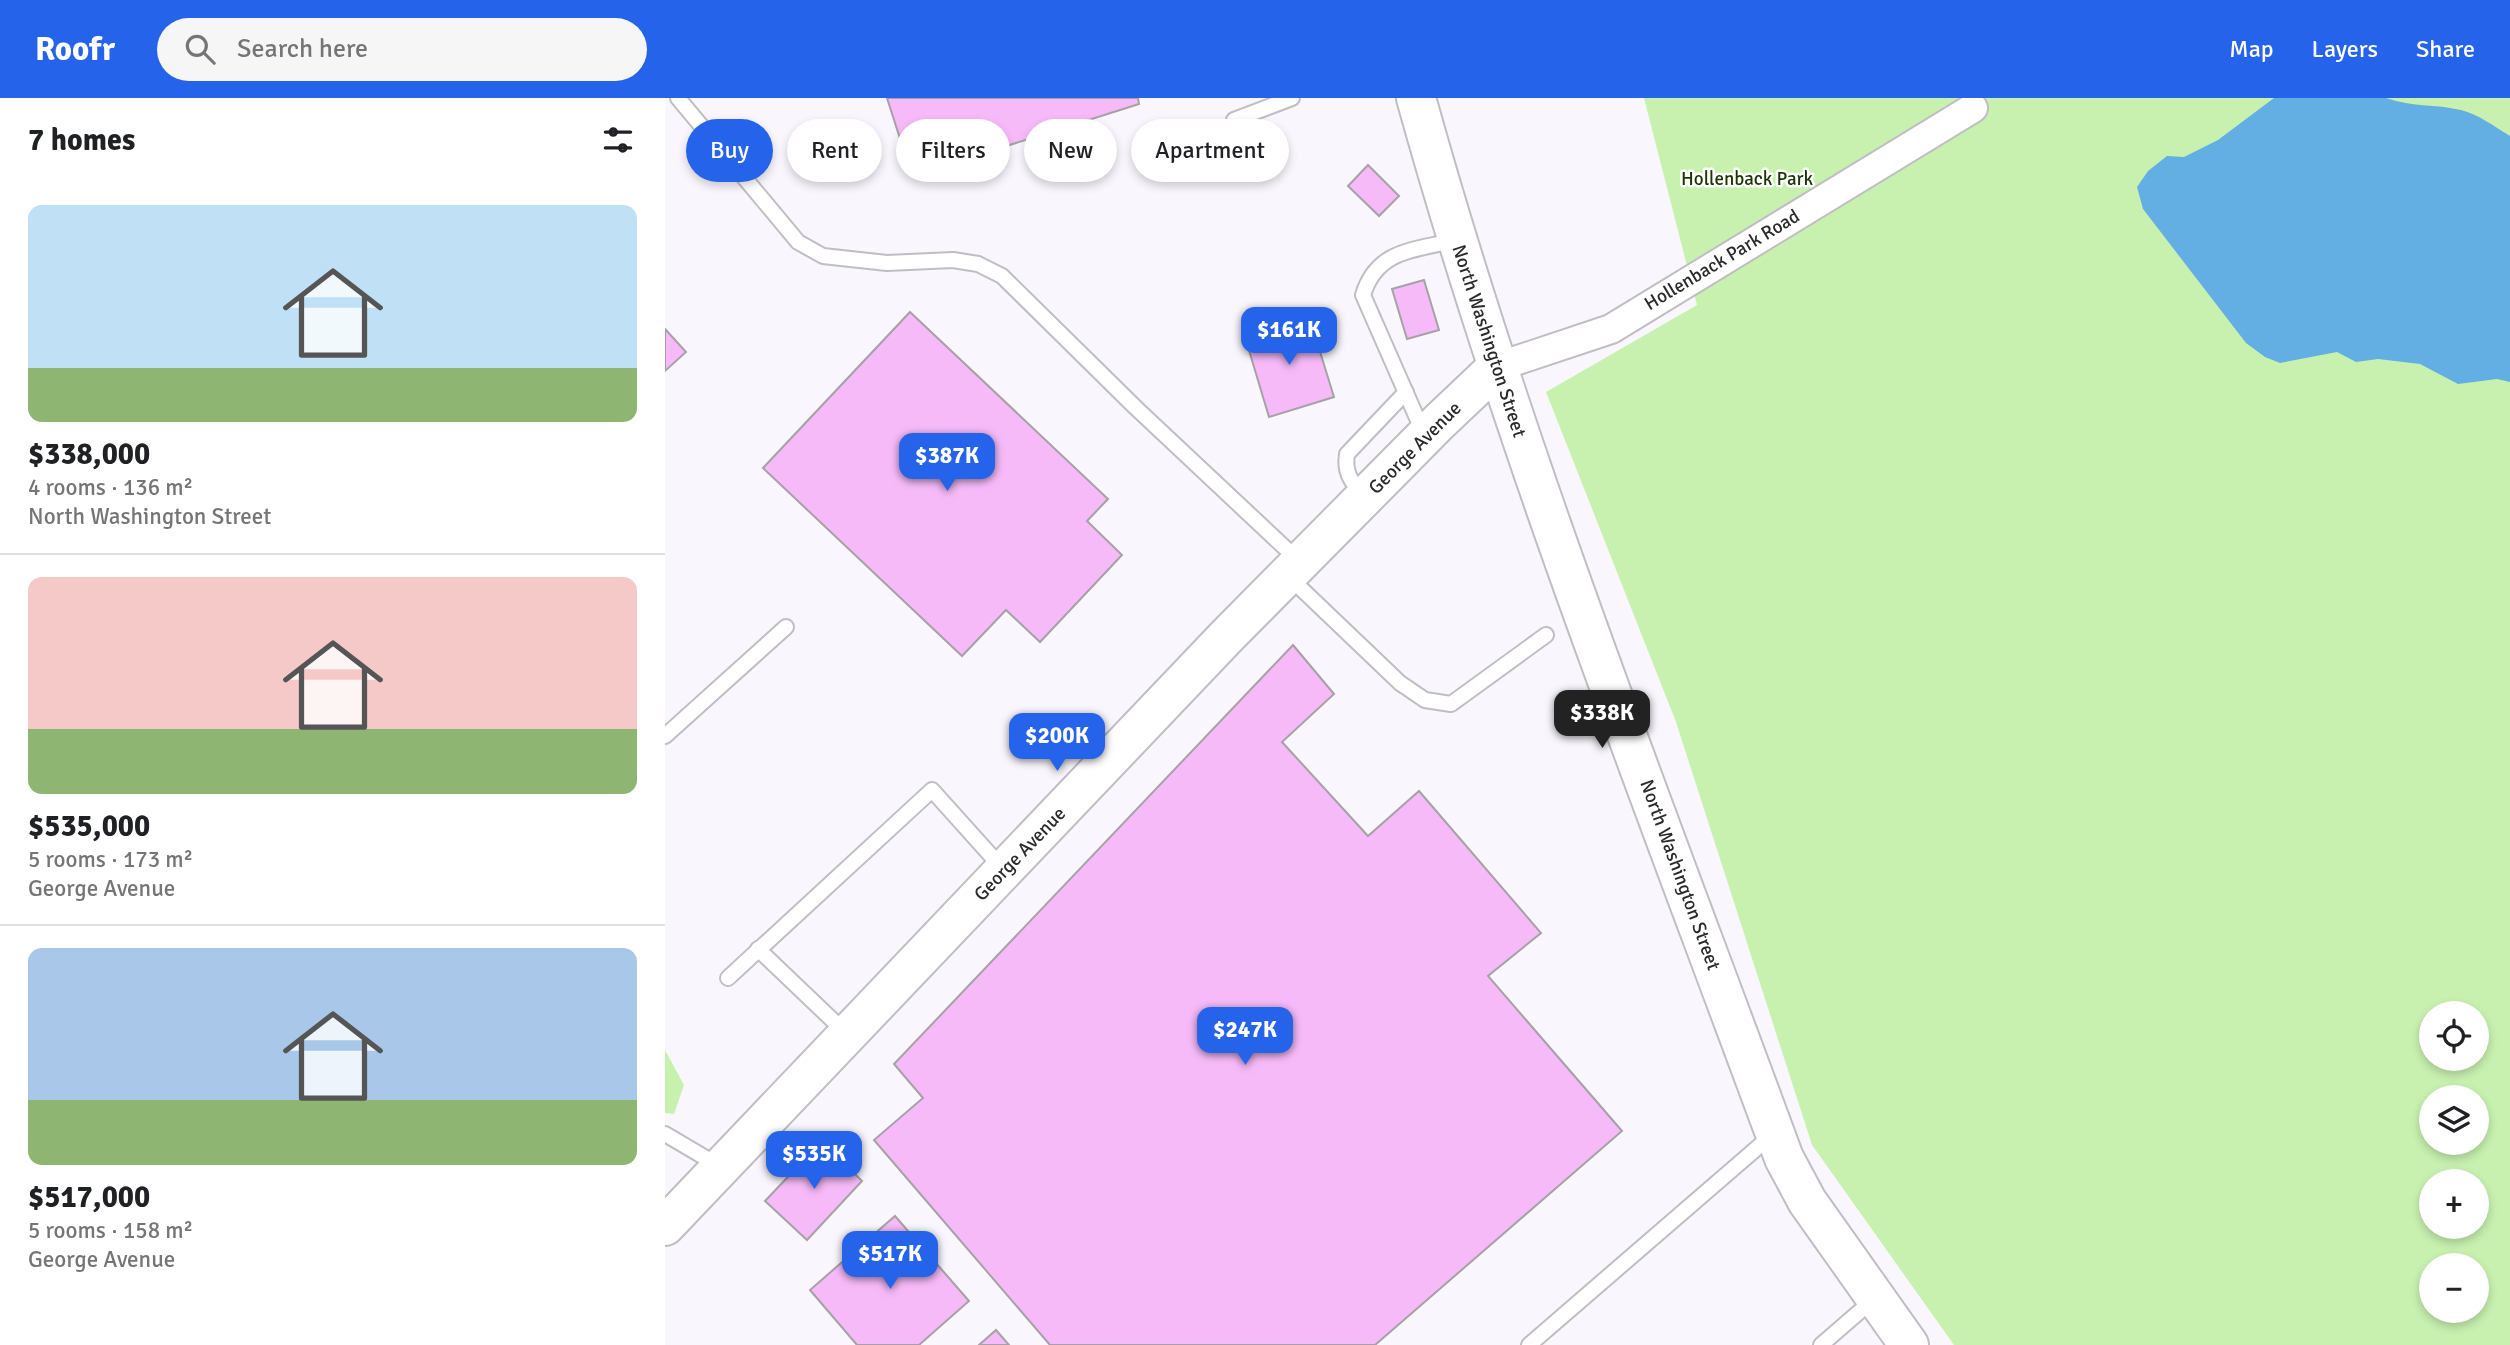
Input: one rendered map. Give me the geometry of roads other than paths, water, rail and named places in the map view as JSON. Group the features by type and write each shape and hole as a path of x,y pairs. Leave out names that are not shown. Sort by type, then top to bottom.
{"street":[{"name":"North Washington Street","path":"1416,98 1456,240 1531,470 1784,1158 1807,1201 1909,1345"},
{"name":"Hollenback Park Road","path":"1497,367 1611,329 1973,108"},
{"name":"George Avenue","path":"665,1226 1294,569 1497,367"}],"lane":[{"path":"678,98 798,242 823,256 887,263 953,260 978,264 1002,276 1294,569 1400,682 1425,700 1451,704 1546,635"},
{"path":"1237,119 1292,98"},
{"path":"1425,436 1363,295 1369,276 1388,257 1456,240"},
{"path":"1364,498 1345,467 1347,454 1406,392"},
{"path":"665,736 786,627"},
{"path":"727,978 932,790 1005,871"},
{"path":"758,949 847,1034"},
{"path":"1529,1345 1775,1132"},
{"path":"665,1134 721,1167"},
{"path":"1821,1345 1875,1298"}],"water":[{"path":"2274,98 2386,98 2404,103 2452,108 2474,114 2510,136 2510,382 2497,379 2458,384 2420,364 2378,359 2356,362 2337,352 2280,363 2265,357 2246,343 2143,209 2137,187 2148,171 2167,156 2184,157 2218,140"}],"park label":[{"name":"Hollenback Park","path":"1747,179"}]}
